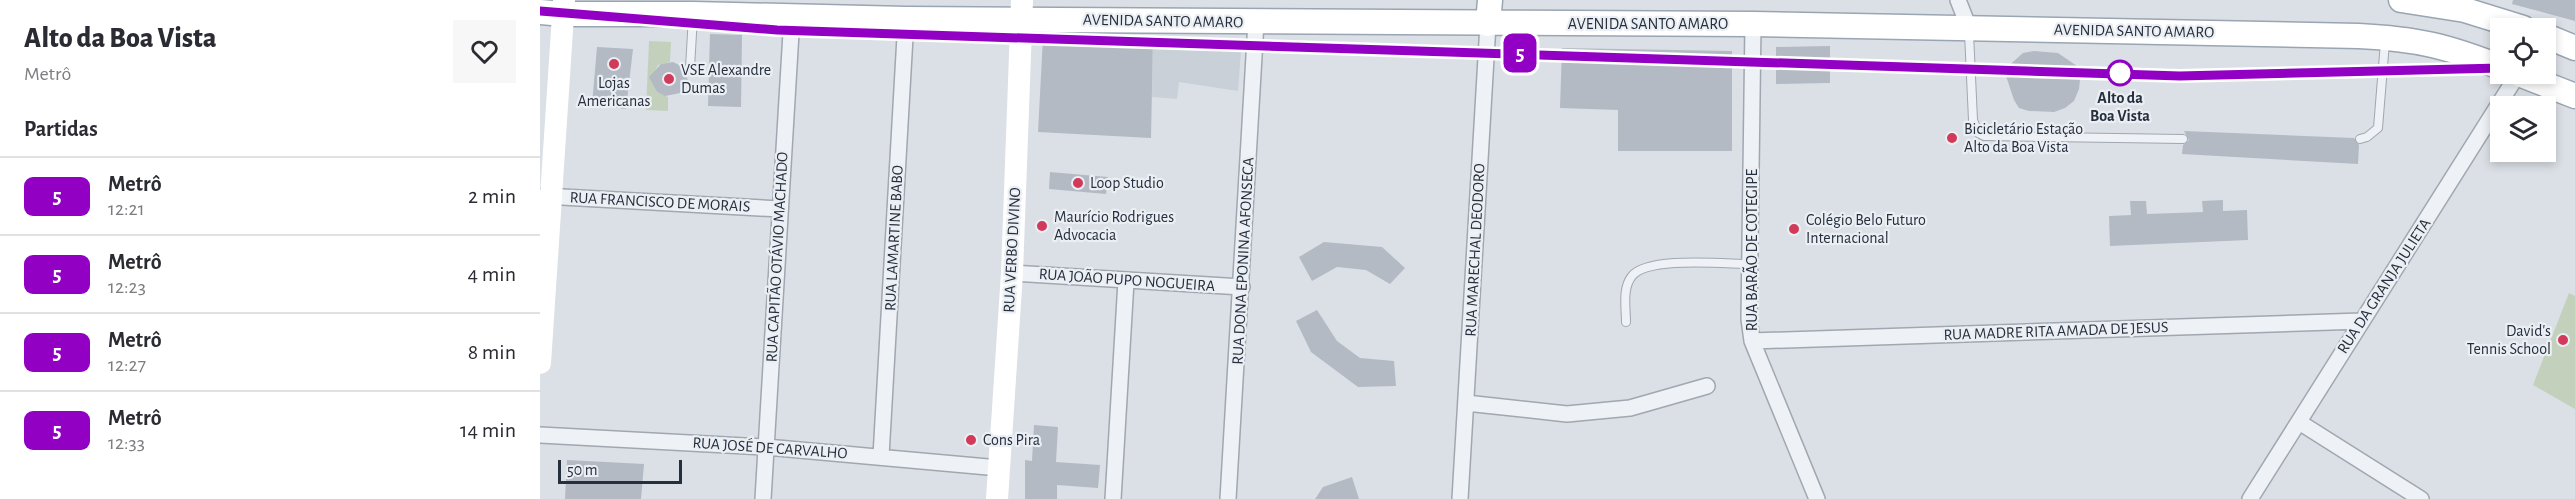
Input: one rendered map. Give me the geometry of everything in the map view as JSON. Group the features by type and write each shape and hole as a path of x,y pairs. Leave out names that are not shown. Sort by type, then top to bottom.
{"main road":[{"path":"2401,0 2465,10 2491,18"},
{"name":"AVENIDA SANTO AMARO","path":"556,9 906,19 1022,9 1256,22 1489,12 1753,24 2385,37 2422,40 2449,47 2490,63"},
{"path":"2556,40 2575,48"},
{"path":"2544,84 2575,96"}],"street":[{"path":"1958,0 1969,28"},
{"path":"540,363 556,9"},
{"name":"RUA VERBO DIVINO","path":"997,499 1012,273 1022,9"},
{"name":"RUA MARECHAL DEODORO","path":"1460,499 1489,12"},
{"name":"RUA CAPITÃO OTÁVIO MACHADO","path":"763,499 792,16"},
{"name":"RUA LAMARTINE BABO","path":"881,456 906,19"},
{"name":"RUA DONA EPONINA AFONSECA","path":"1228,499 1256,22"},
{"name":"RUA BARÃO DE COTEGIPE","path":"1753,24 1749,319 1752,340 1817,499"},
{"name":"RUA DA GRANJA JULIETA","path":"2250,499 2512,84"},
{"name":"RUA FRANCISCO DE MORAIS","path":"546,196 780,209"},
{"name":"RUA JOÃO PUPO NOGUEIRA","path":"1012,273 1126,282 1242,287"},
{"path":"1113,499 1126,282"},
{"name":"RUA MADRE RITA AMADA DE JESUS","path":"1752,340 2361,321"},
{"path":"1467,403 1567,414 1630,408 1707,386"},
{"path":"2299,422 2421,499"},
{"name":"RUA JOSÉ DE CARVALHO","path":"540,435 766,447 999,468"}],"lane":[{"path":"690,68 693,14"},
{"path":"1969,28 1973,120 1975,129 1981,135 2183,140"},
{"path":"2360,139 2367,137 2378,128 2385,37"},
{"path":"1626,322 1626,288 1632,276 1644,267 1662,264 1751,264"}],"shaded area":[{"path":"1153,37 1242,38 1238,91 1179,82 1177,99 1152,97"}],"green space":[{"path":"649,41 671,42 670,62 658,65 651,78 657,92 668,97 668,111 646,110"},
{"name":"David's Tennis School","path":"2569,293 2575,296 2575,409 2533,385"}],"building":[{"path":"2513,0 2575,0 2575,21 2512,4"},
{"path":"710,34 742,35 741,107 708,106"},
{"path":"1043,37 1153,37 1151,138 1038,132"},
{"path":"1830,46 1830,83 1776,84 1776,47"},
{"path":"597,47 633,49 626,109 592,105"},
{"path":"1562,48 1732,51 1732,151 1618,151 1618,110 1560,108"},
{"path":"2034,51 2058,53 2077,66 2079,89 2074,101 2065,108 2054,112 2029,111 2019,108 2014,100 2004,70 2023,53"},
{"name":"VSE Alexandre Dumas","path":"673,62 681,66 688,80 680,93 665,96 657,92 649,77 661,64"},
{"path":"2184,131 2354,138 2359,145 2358,164 2182,154 2183,145 2189,140"},
{"name":"Loop Studio","path":"1050,172 1108,177 1106,194 1049,189"},
{"path":"2223,200 2223,211 2247,210 2248,240 2110,246 2109,216 2131,215 2130,201 2146,201 2147,214 2203,212 2202,201"},
{"path":"1324,242 1382,247 1405,268 1390,284 1366,270 1337,267 1312,281 1299,257"},
{"path":"1317,310 1337,341 1360,358 1394,361 1396,386 1358,387 1311,352 1296,321"},
{"path":"1034,425 1058,427 1056,462 1100,465 1098,488 1057,485 1057,499 1025,499 1025,460 1032,461"},
{"path":"567,460 644,464 641,499 565,499"},
{"path":"1352,477 1359,499 1315,499 1323,487"}],"metro line":[{"name":"5","path":"540,11 777,30 2180,76 2490,68"}],"place":[{"name":"Lojas Americanas","path":"614,64"},
{"name":"Alto da Boa Vista","path":"2120,73"},
{"name":"VSE Alexandre Dumas","path":"669,79"},
{"name":"Bicicletário Estação Alto da Boa Vista","path":"1952,138"},
{"name":"Loop Studio","path":"1078,183"},
{"name":"Maurício Rodrigues Advocacia","path":"1042,226"},
{"name":"Colégio Belo Futuro Internacional","path":"1794,229"},
{"name":"David's Tennis School","path":"2563,340"},
{"name":"Cons Pira","path":"971,440"}]}
